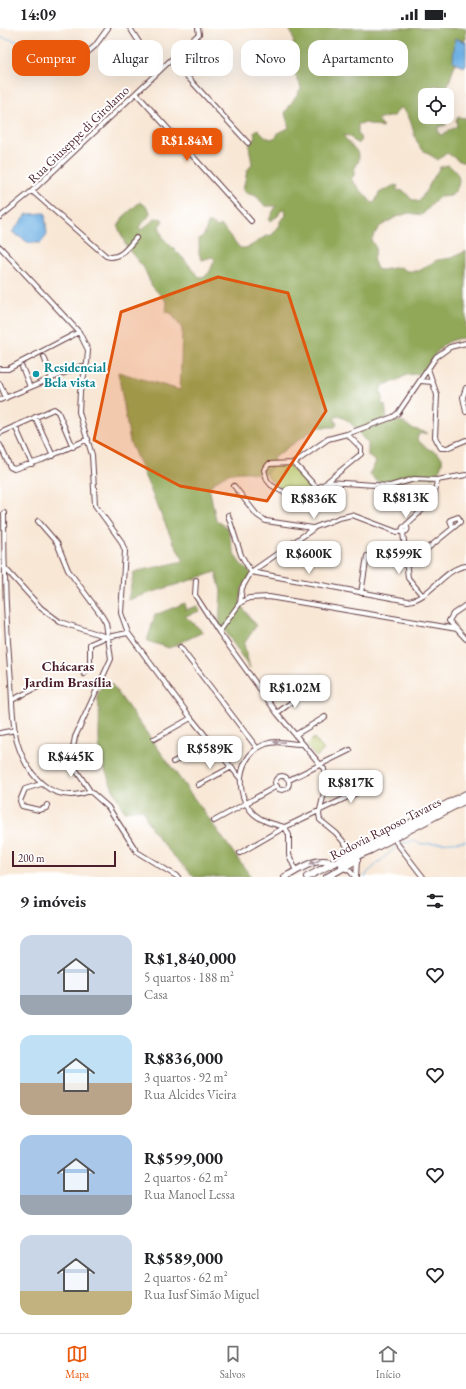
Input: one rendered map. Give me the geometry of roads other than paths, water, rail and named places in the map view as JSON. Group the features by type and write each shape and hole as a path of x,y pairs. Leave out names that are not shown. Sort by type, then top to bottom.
{"highway":[{"name":"Rodovia Raposo Tavares","path":"307,877 466,794"},
{"name":"Rodovia Raposo Tavares","path":"315,877 372,850 451,807 466,801"},
{"path":"327,877 372,850"},
{"path":"285,877 319,860 335,862"}],"street":[{"path":"90,50 108,28"},
{"path":"130,28 138,40"},
{"name":"Rua Giuseppe di Girolamo","path":"193,40 199,34 198,28"},
{"name":"Rua Giuseppe di Girolamo","path":"163,68 171,61"},
{"name":"Rua Giuseppe di Girolamo","path":"0,217 32,191 154,76"},
{"path":"187,76 248,143"},
{"path":"136,93 251,221"},
{"path":"32,191 110,258 118,256 136,238"},
{"path":"0,247 79,332 88,350 87,363 80,392 79,407 93,462 95,505 121,541 125,551 121,603 124,624 128,633 191,718 230,768 240,778 246,803 251,811 266,822 285,827 289,835 290,860 296,872"},
{"path":"0,369 8,368 79,332"},
{"path":"347,434 361,448 361,454 328,482 301,494 288,493 276,489 267,480 264,470 269,464 294,464 328,439 347,434 393,417 398,413 436,357 450,347 466,343"},
{"path":"44,357 52,378"},
{"path":"0,400 81,366"},
{"path":"22,367 30,387"},
{"path":"428,369 436,395 435,437 437,443 441,448 447,448 466,440"},
{"path":"420,381 432,382"},
{"path":"0,384 6,398"},
{"path":"466,388 463,397 466,412"},
{"path":"0,433 52,409 56,410 73,447"},
{"path":"35,417 53,456"},
{"path":"15,426 32,464"},
{"path":"0,445 2,456 12,469 32,464 53,456 88,438"},
{"path":"294,464 317,488"},
{"path":"338,474 344,482"},
{"path":"328,482 395,486 414,480 437,480 466,475"},
{"path":"422,595 408,578 404,529 408,521 434,499 437,480"},
{"path":"234,486 256,515 263,520 313,528"},
{"path":"4,514 6,622 15,730 22,753 32,773 41,784 56,793 67,796 77,796 90,791"},
{"path":"228,515 241,555 251,572 408,601 417,599 457,569 466,566"},
{"path":"240,603 242,588 251,572 313,528 339,518 352,515 394,531 404,529"},
{"path":"38,521 57,543 68,570 102,616 106,624 111,655 73,745 74,766 90,791 108,806 137,852 178,877"},
{"path":"406,566 453,528"},
{"path":"361,593 367,556"},
{"path":"4,567 24,591 54,618 67,624 108,637"},
{"path":"196,580 195,595 218,632 277,713 321,764 326,780 319,814 320,820"},
{"path":"218,632 240,603 249,598 269,597 457,629"},
{"path":"466,605 450,618 449,621 466,639"},
{"path":"84,674 90,663 90,644 108,637 128,633"},
{"path":"180,647 257,748"},
{"path":"277,713 304,693 295,682"},
{"path":"12,700 38,686"},
{"path":"295,735 325,717"},
{"path":"154,738 191,718"},
{"path":"0,734 15,730"},
{"path":"240,778 245,763 257,748 276,742 303,744"},
{"path":"173,762 212,744"},
{"path":"289,780 350,750"},
{"path":"198,785 230,768"},
{"path":"277,786 276,781 279,777 286,777 289,780"},
{"path":"277,786 280,789 286,789 289,784 289,780"},
{"path":"41,784 25,789 21,795 22,806 39,810 46,808 47,804"},
{"path":"240,853 321,808 375,784"},
{"path":"214,821 277,786"},
{"path":"310,815 320,820 336,833 352,853"},
{"path":"397,844 405,852 423,877"},
{"path":"355,877 357,860"},
{"path":"344,868 350,871 355,877"}],"water":[{"path":"455,38 466,42 466,64 464,67 453,61"},
{"path":"45,213 47,235 41,243 29,243 12,232 27,214"}],"waterway":[{"path":"0,37 13,40"},
{"path":"400,844 413,841 423,844 466,841"},
{"path":"365,877 368,872 397,846"}],"place":[{"name":"Residencial Bela vista","path":"36,374"}],"district":[{"name":"Chácaras Jardim Brasília","path":"68,674"}]}
